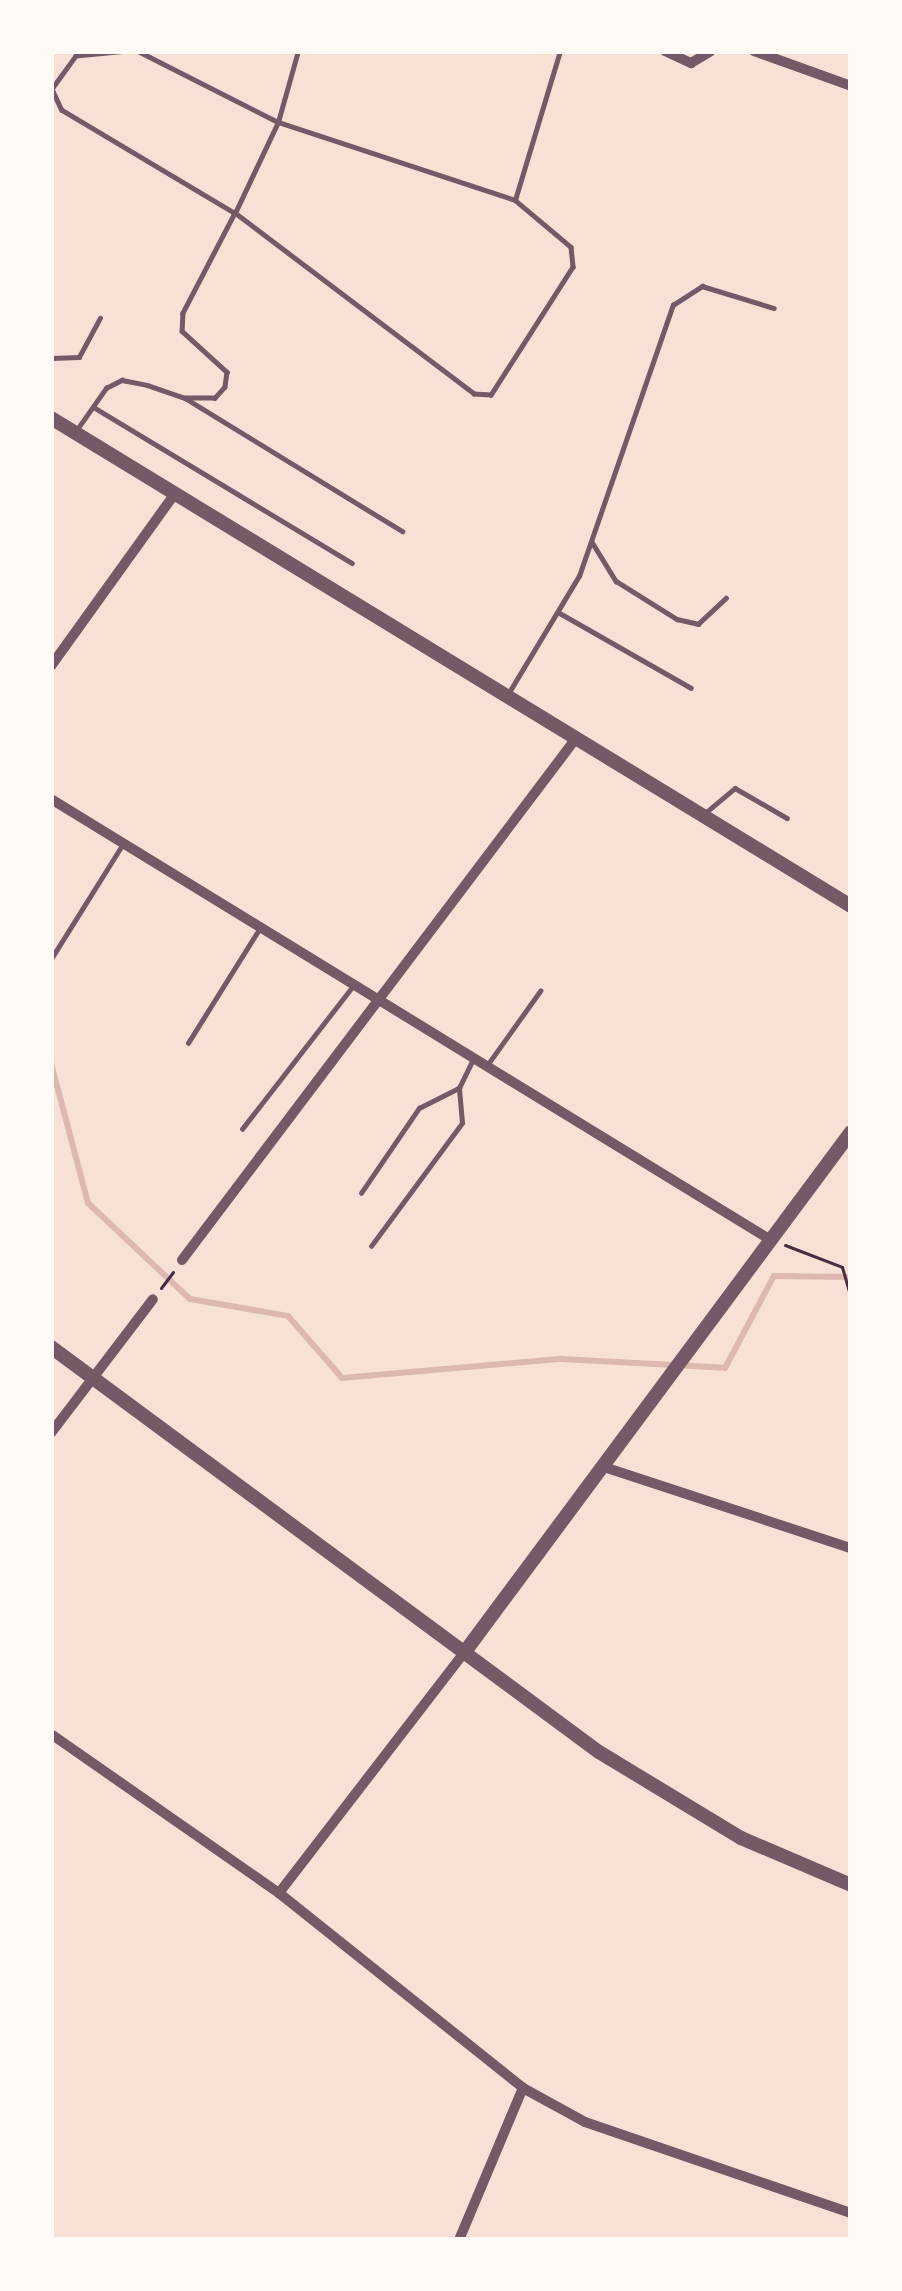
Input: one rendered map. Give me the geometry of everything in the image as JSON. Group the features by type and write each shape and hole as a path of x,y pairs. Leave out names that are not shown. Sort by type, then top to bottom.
{"street":[{"path":"664,51 691,63 711,51"},
{"path":"754,51 851,86"},
{"path":"51,418 851,906"},
{"path":"51,666 174,495"},
{"path":"182,1260 577,737"},
{"path":"51,800 770,1239"},
{"path":"279,1893 670,1380 851,1132"},
{"path":"51,1433 153,1299"},
{"path":"51,1347 647,1784 742,1838 851,1885"},
{"path":"604,1467 851,1549"},
{"path":"51,1734 279,1893 524,2087 584,2122 851,2213"},
{"path":"459,2240 524,2087"}],"lane":[{"path":"128,51 76,56 52,88 62,110 235,213 474,394 491,395 573,267 571,247 515,200 278,122 138,51"},
{"path":"185,398 215,398 225,387 227,372 182,331 182,313 278,122 298,51"},
{"path":"515,200 560,51"},
{"path":"508,694 558,611 592,542 673,305 702,286 774,308"},
{"path":"51,358 79,357 100,318"},
{"path":"75,432 93,406 122,380 185,398 402,531"},
{"path":"93,406 352,563"},
{"path":"592,542 616,581 677,619 698,624 726,598"},
{"path":"558,611 691,688"},
{"path":"703,815 735,788 787,818"},
{"path":"51,959 123,843"},
{"path":"188,1043 262,926"},
{"path":"242,1130 355,982"},
{"path":"488,1064 540,991"},
{"path":"371,1246 462,1124 459,1088 475,1056"},
{"path":"361,1193 419,1108 459,1088"}],"path":[{"path":"770,1239 842,1267 851,1298"},
{"path":"153,1299 182,1260"}],"waterway":[{"path":"51,1063 88,1203 190,1299 288,1316 342,1378 561,1359 725,1368 774,1276 851,1277"}]}
